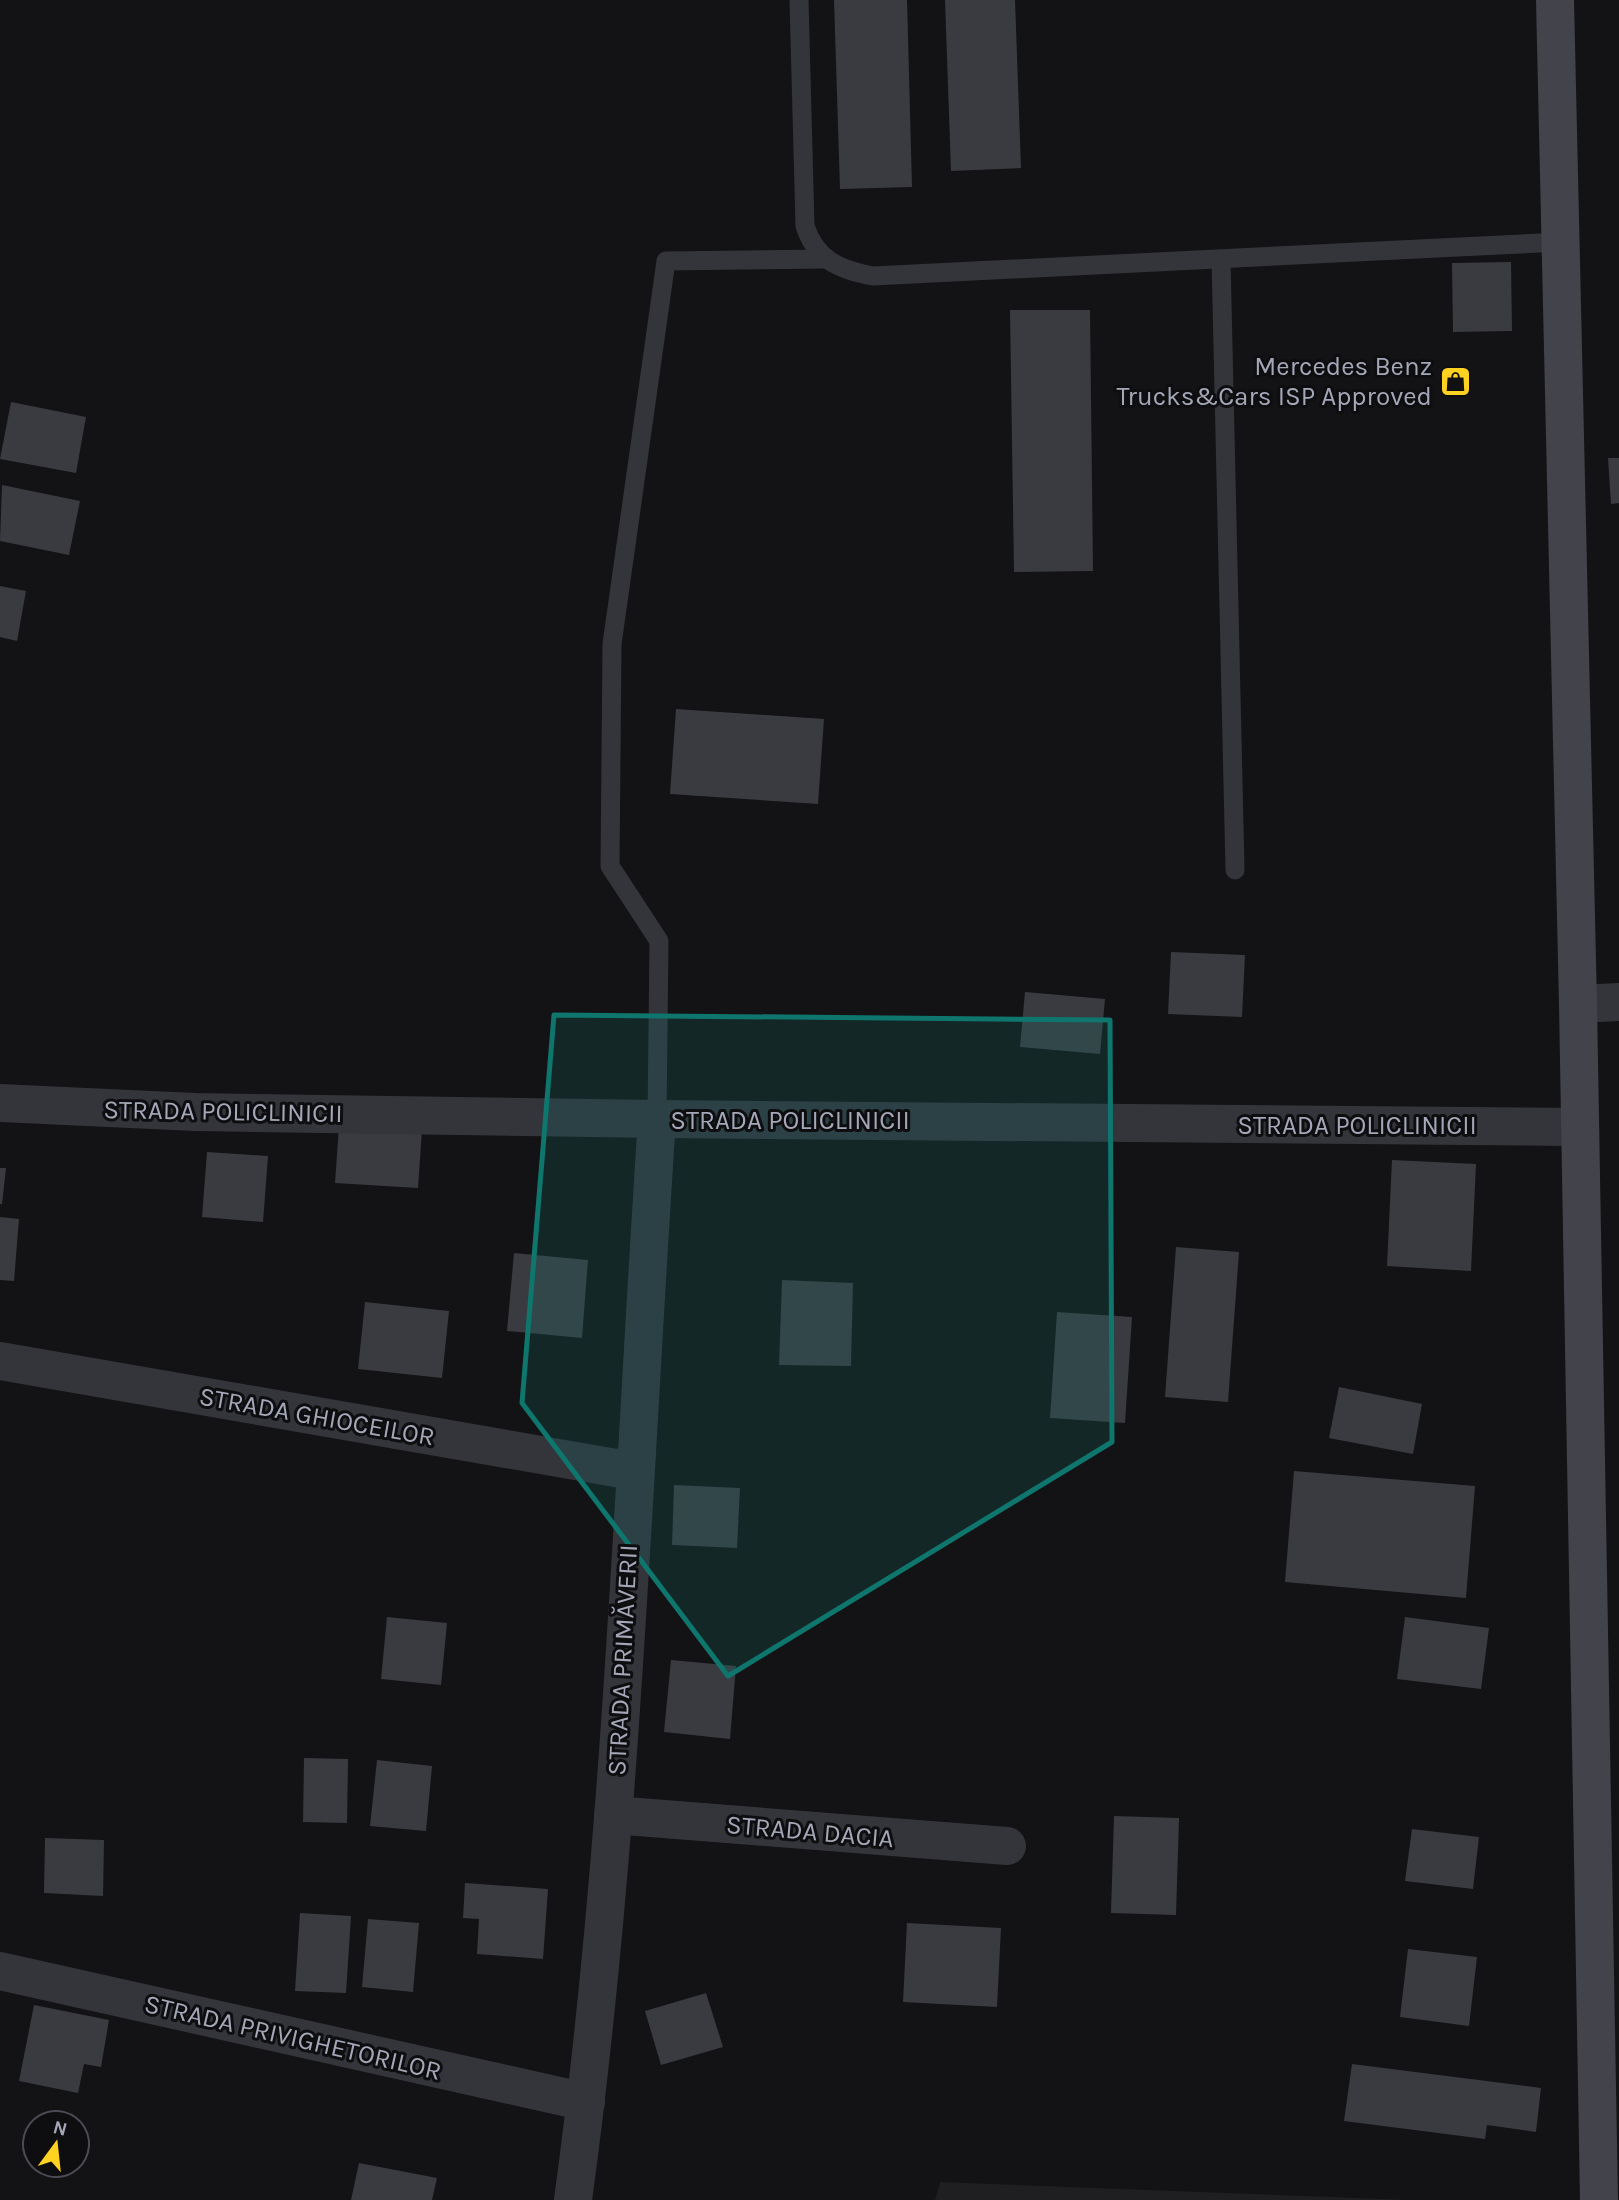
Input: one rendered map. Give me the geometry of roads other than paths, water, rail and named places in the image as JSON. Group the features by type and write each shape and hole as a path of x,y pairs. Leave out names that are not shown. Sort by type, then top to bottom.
{"main road":[{"path":"1555,0 1578,1004 1599,2200"}],"street":[{"path":"1578,1004 1619,1002"},
{"name":"STRADA POLICLINICII","path":"0,1103 209,1112 657,1119 1579,1127"},
{"name":"STRADA PRIMĂVERII","path":"573,2200 586,2102 613,1815 657,1119"},
{"name":"STRADA GHIOCEILOR","path":"0,1362 633,1471"},
{"name":"STRADA DACIA","path":"613,1815 1007,1846"},
{"name":"STRADA PRIVIGHETORILOR","path":"0,1971 586,2102"}],"lane":[{"path":"799,0 805,226 810,243 825,260 845,271 873,276 1560,242"},
{"path":"1221,259 1235,870"},
{"path":"657,1119 659,941 610,866 612,644 666,261 825,260"}],"place":[{"name":"Mercedes Benz Trucks&Cars ISP Approved","path":"1455,381"}]}
